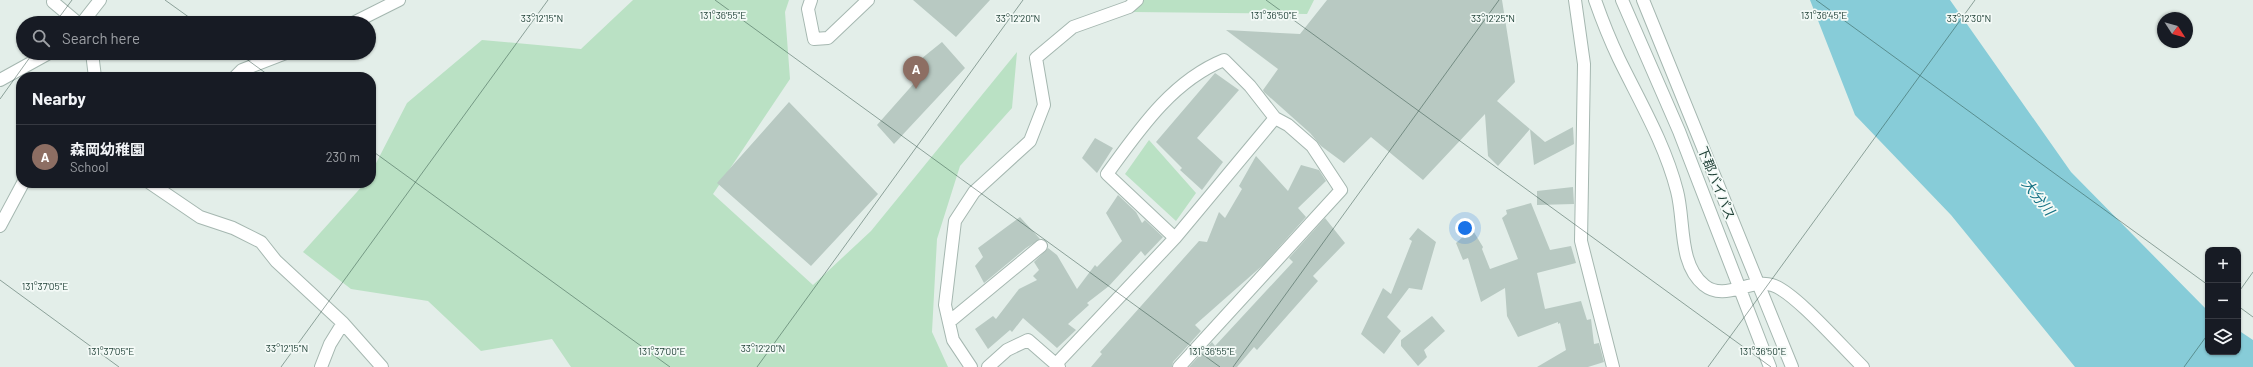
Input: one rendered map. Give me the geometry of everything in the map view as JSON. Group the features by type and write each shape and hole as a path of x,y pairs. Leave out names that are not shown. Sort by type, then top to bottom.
{"street":[{"path":"87,16 100,0"},
{"path":"367,16 399,0"},
{"path":"811,0 808,9 814,39 828,38 868,0"},
{"path":"970,367 954,340 945,305 956,221 974,192 1030,142 1044,105 1036,58 1073,27 1129,7 1137,0"},
{"path":"1575,0 1584,64 1581,241 1613,367"},
{"path":"1595,0 1619,59 1650,120 1674,180 1678,192 1684,242 1692,269 1705,286 1712,289 1740,290 1759,284 1773,285 1799,303 1863,367"},
{"path":"1622,0 1679,131 1770,367"},
{"name":"下郡バイパス","path":"1643,0 1792,367"},
{"path":"53,2 70,16"},
{"path":"0,80 36,60"},
{"path":"93,60 94,72"},
{"path":"240,72 268,60"},
{"path":"1175,238 1107,174 1150,116 1195,74 1224,60 1250,86 1275,118 1288,125 1312,146 1340,190 1179,367"},
{"path":"988,367 1007,350 1028,340 1058,366 1175,238 1275,118"},
{"path":"0,226 20,188"},
{"path":"157,188 200,217 233,228 261,242 276,261 343,324 382,367"},
{"path":"949,322 1041,246"},
{"path":"321,367 330,344 343,324"}],"green space":[{"path":"633,0 789,0 785,12 790,79 713,194 813,285 871,231 1017,52 1012,108 960,166 937,239 932,332 948,367 571,367 552,339 481,351 428,301 351,289 303,252 361,188 376,188 376,163 407,103 482,40 581,49"},
{"path":"1143,0 1314,0 1307,14 1133,12"},
{"path":"1149,140 1196,193 1176,221 1125,174"}],"water":[{"name":"大分川","path":"1810,0 1950,0 2071,172 2205,308 2205,355 2241,355 2241,332 2253,340 2253,367 2075,367 1951,215 1855,115"}],"building":[{"path":"913,0 990,0 956,37"},
{"path":"1327,0 1502,0 1515,82 1497,101 1530,129 1498,166 1488,156 1485,114 1423,180 1371,137 1344,163 1321,146 1310,133 1264,92 1263,90 1278,69 1226,30 1300,34"},
{"path":"942,42 965,68 894,144 877,125 924,72 916,63"},
{"path":"1215,73 1239,90 1197,138 1223,162 1202,190 1180,170 1182,168 1156,142"},
{"path":"789,102 878,194 811,266 717,183"},
{"path":"1573,127 1574,144 1534,165 1530,129 1545,142"},
{"path":"1095,138 1113,148 1097,173 1082,158"},
{"path":"1256,156 1288,191 1301,165 1319,170 1326,181 1298,208 1306,217 1263,265 1195,325 1201,331 1173,362 1172,367 1091,367 1102,354 1100,352 1199,241 1207,242 1219,212 1225,218 1242,189 1239,186"},
{"path":"1573,187 1574,204 1537,205 1537,191"},
{"path":"1118,195 1136,212 1142,223 1145,220 1163,237 1145,256 1141,251 1109,286 1087,303 1089,305 1068,324 1076,330 1057,348 1023,318 1012,332 1010,330 988,349 975,329 993,316 996,319 1019,289 1037,280 1033,276 1039,270 1034,262 1048,248 1057,255 1077,289 1095,265 1097,267 1122,241 1106,213"},
{"path":"1531,203 1550,250 1571,246 1576,263 1537,273 1545,309 1581,301 1587,320 1591,319 1594,344 1599,343 1604,362 1588,367 1537,367 1566,350 1560,323 1558,324 1558,322 1518,337 1507,316 1505,288 1481,302 1468,258 1463,260 1456,243 1472,229 1483,247 1482,249 1490,269 1518,259 1502,218 1507,214 1506,210"},
{"path":"1020,217 1040,239 1026,248 984,283 975,266 983,257 978,248"},
{"path":"1325,218 1345,243 1313,276 1318,281 1257,350 1254,347 1237,367 1189,367 1212,342 1215,346 1293,262 1289,258"},
{"path":"1418,228 1436,242 1422,290 1409,288 1387,317 1401,331 1384,354 1361,334 1383,288 1391,294 1412,241 1409,239"},
{"path":"1432,316 1445,331 1424,350 1427,357 1418,366 1401,346 1401,340"}],"place":[{"name":"森岡幼稚園","path":"916,89"}]}
